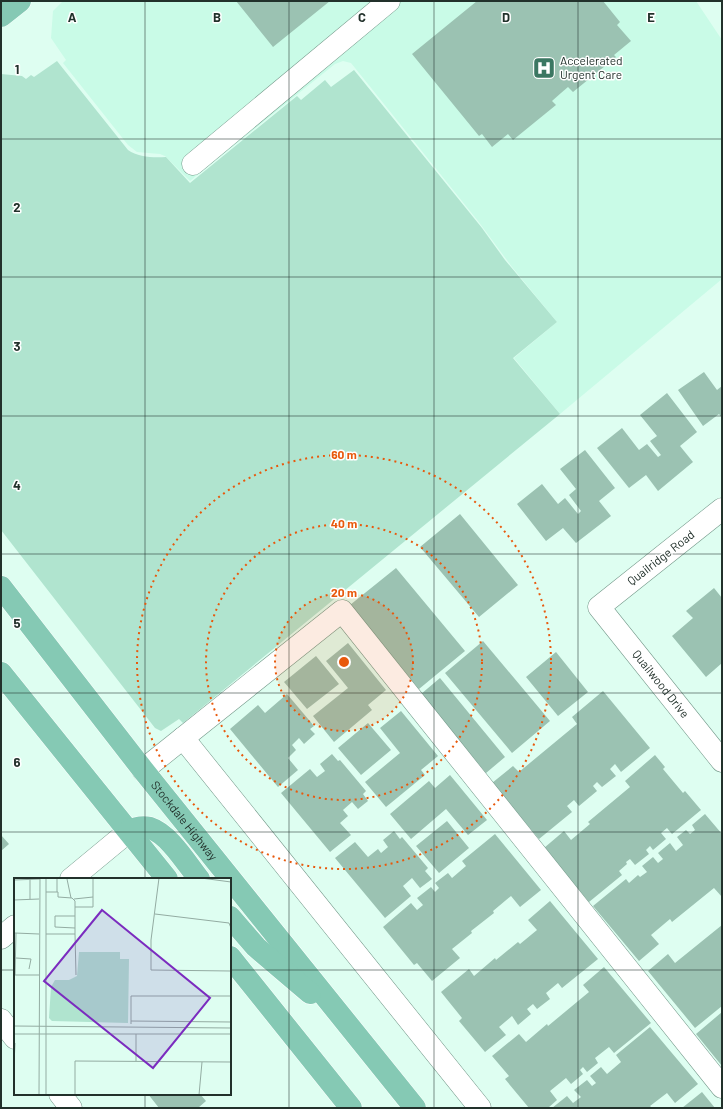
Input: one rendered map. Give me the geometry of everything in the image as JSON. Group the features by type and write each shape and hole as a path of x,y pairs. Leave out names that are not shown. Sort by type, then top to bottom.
{"main road":[{"path":"1,16 20,1"},
{"name":"Stockdale Highway","path":"1,587 143,770 230,878"},
{"path":"1,673 166,878"},
{"path":"129,831 139,827 149,828 161,834 198,878"},
{"name":"Stockdale Highway","path":"231,879 415,1108"},
{"path":"231,917 256,947 344,1020"},
{"path":"231,958 351,1108"}],"street":[{"path":"193,164 390,1"},
{"name":"Quailridge Road","path":"599,607 722,509"},
{"name":"Quailwood Drive","path":"599,607 722,761"},
{"path":"143,770 342,611 722,1087"},
{"path":"183,738 480,1108"},
{"path":"72,878 129,831"},
{"path":"1,938 14,927"},
{"path":"1,1020 14,1037"},
{"path":"61,1095 71,1108"}],"shaded area":[{"path":"63,1 696,1 722,40 722,279 560,414 514,358 557,322 351,63 343,61 335,64 190,181 165,156 160,154 137,152 128,145 63,63 66,60 51,38 53,11"},
{"path":"57,61 128,150 136,154 146,156 166,157 190,183 297,96 301,100 325,80 331,87 354,70 482,228 505,260 557,322 513,358 560,414 183,723 179,719 161,731 155,728 1,530 1,74 22,76 26,79 31,75 34,77"}],"building":[{"path":"236,1 330,1 273,47"},
{"path":"477,1 603,1 620,22 617,25 631,41 614,55 616,57 573,92 568,87 552,101 556,105 513,140 508,134 492,147 482,134 479,136 412,54"},
{"path":"704,372 717,390 722,386 722,418 719,414 703,426 678,390"},
{"path":"667,393 697,432 680,446 693,462 658,491 646,475 629,488 597,448 622,428 639,450 647,444 658,457 661,455 650,441 657,436 640,415"},
{"path":"585,450 615,488 599,501 611,516 576,543 563,528 546,541 517,504 542,484 558,504 565,498 578,514 581,511 569,495 576,489 560,469"},
{"path":"460,514 518,585 479,617 420,547"},
{"path":"396,568 465,651 419,689 350,605"},
{"path":"714,588 722,598 722,663 706,677 672,636 693,618 686,611"},
{"path":"483,641 550,721 512,753 445,673"},
{"path":"348,643 386,690 368,705 372,710 334,742 313,716 348,688 326,661"},
{"path":"556,652 588,692 558,716 526,677"},
{"path":"316,656 339,684 307,709 284,682"},
{"path":"440,678 505,757 486,773 421,694"},
{"path":"603,691 650,748 621,772 615,764 610,769 616,776 602,787 597,782 593,786 597,791 579,806 574,800 567,806 572,812 539,839 492,783 513,766 519,772 577,724 572,717"},
{"path":"287,694 314,726 310,729 315,734 304,744 299,738 292,745 296,750 288,758 298,770 278,787 230,729 258,705 265,713"},
{"path":"401,711 438,756 421,770 425,775 386,807 365,782 400,753 380,728"},
{"path":"368,723 391,750 361,775 338,748"},
{"path":"332,754 338,761 340,760 366,791 363,794 368,801 358,809 352,802 343,810 348,816 340,823 351,835 330,852 281,793 310,769 317,777 325,771 320,764"},
{"path":"655,755 665,767 663,769 683,793 685,791 701,810 672,834 667,828 661,833 666,839 653,850 650,846 646,850 649,854 635,865 630,859 626,862 627,864 619,871 622,875 589,902 544,848 564,831 571,840 590,824 588,822 630,787 625,781"},
{"path":"450,775 487,820 468,835 446,809 411,839 390,814 429,781 435,788"},
{"path":"705,814 722,834 722,897 714,888 672,922 670,919 651,935 659,944 639,961 593,906 626,879 629,883 638,875 640,877 647,872 642,866 653,857 658,863 663,859 658,853 670,843 676,851 683,845 677,837 686,830 690,834 695,830 692,825"},
{"path":"447,821 469,848 439,873 416,846"},
{"path":"394,831 400,839 402,837 428,868 425,871 432,879 420,888 412,878 403,886 411,896 385,918 335,858 355,842 368,857 378,849 381,853 388,847 383,840"},
{"path":"495,834 541,890 520,907 511,896 493,911 494,913 471,931 472,933 452,949 460,958 432,981 417,963 414,965 383,927 411,903 417,910 423,905 417,898 431,887 435,892 439,888 435,883 448,873 452,878 466,866 462,861"},
{"path":"1,835 9,844 1,851"},
{"path":"550,901 598,959 562,988 558,983 546,993 550,999 537,1009 533,1004 527,1009 531,1014 518,1025 512,1016 499,1027 506,1035 485,1052 459,1021 462,1018 441,992 469,969 474,976 495,958 496,960 518,942 520,944 537,930 528,920"},
{"path":"722,925 722,1006 695,1028 648,971 668,954 675,963"},
{"path":"604,967 651,1023 614,1053 609,1047 595,1058 598,1063 587,1072 583,1067 580,1070 583,1074 571,1084 566,1078 550,1091 557,1100 548,1108 529,1108 505,1079 509,1076 492,1056 519,1034 526,1042 547,1024 548,1026 589,992 583,985"},
{"path":"722,1012 722,1066 696,1034"},
{"path":"650,1027 698,1084 675,1103 667,1093 650,1106 652,1108 552,1108 567,1096 573,1103 581,1097 574,1090 587,1080 592,1086 596,1083 590,1076 601,1067 607,1074 621,1062 616,1055"},
{"path":"702,1092 715,1108 682,1108"},
{"path":"149,1095 201,1095 206,1101 198,1108 159,1108"}],"place":[{"name":"Accelerated Urgent Care","path":"544,68"}]}
